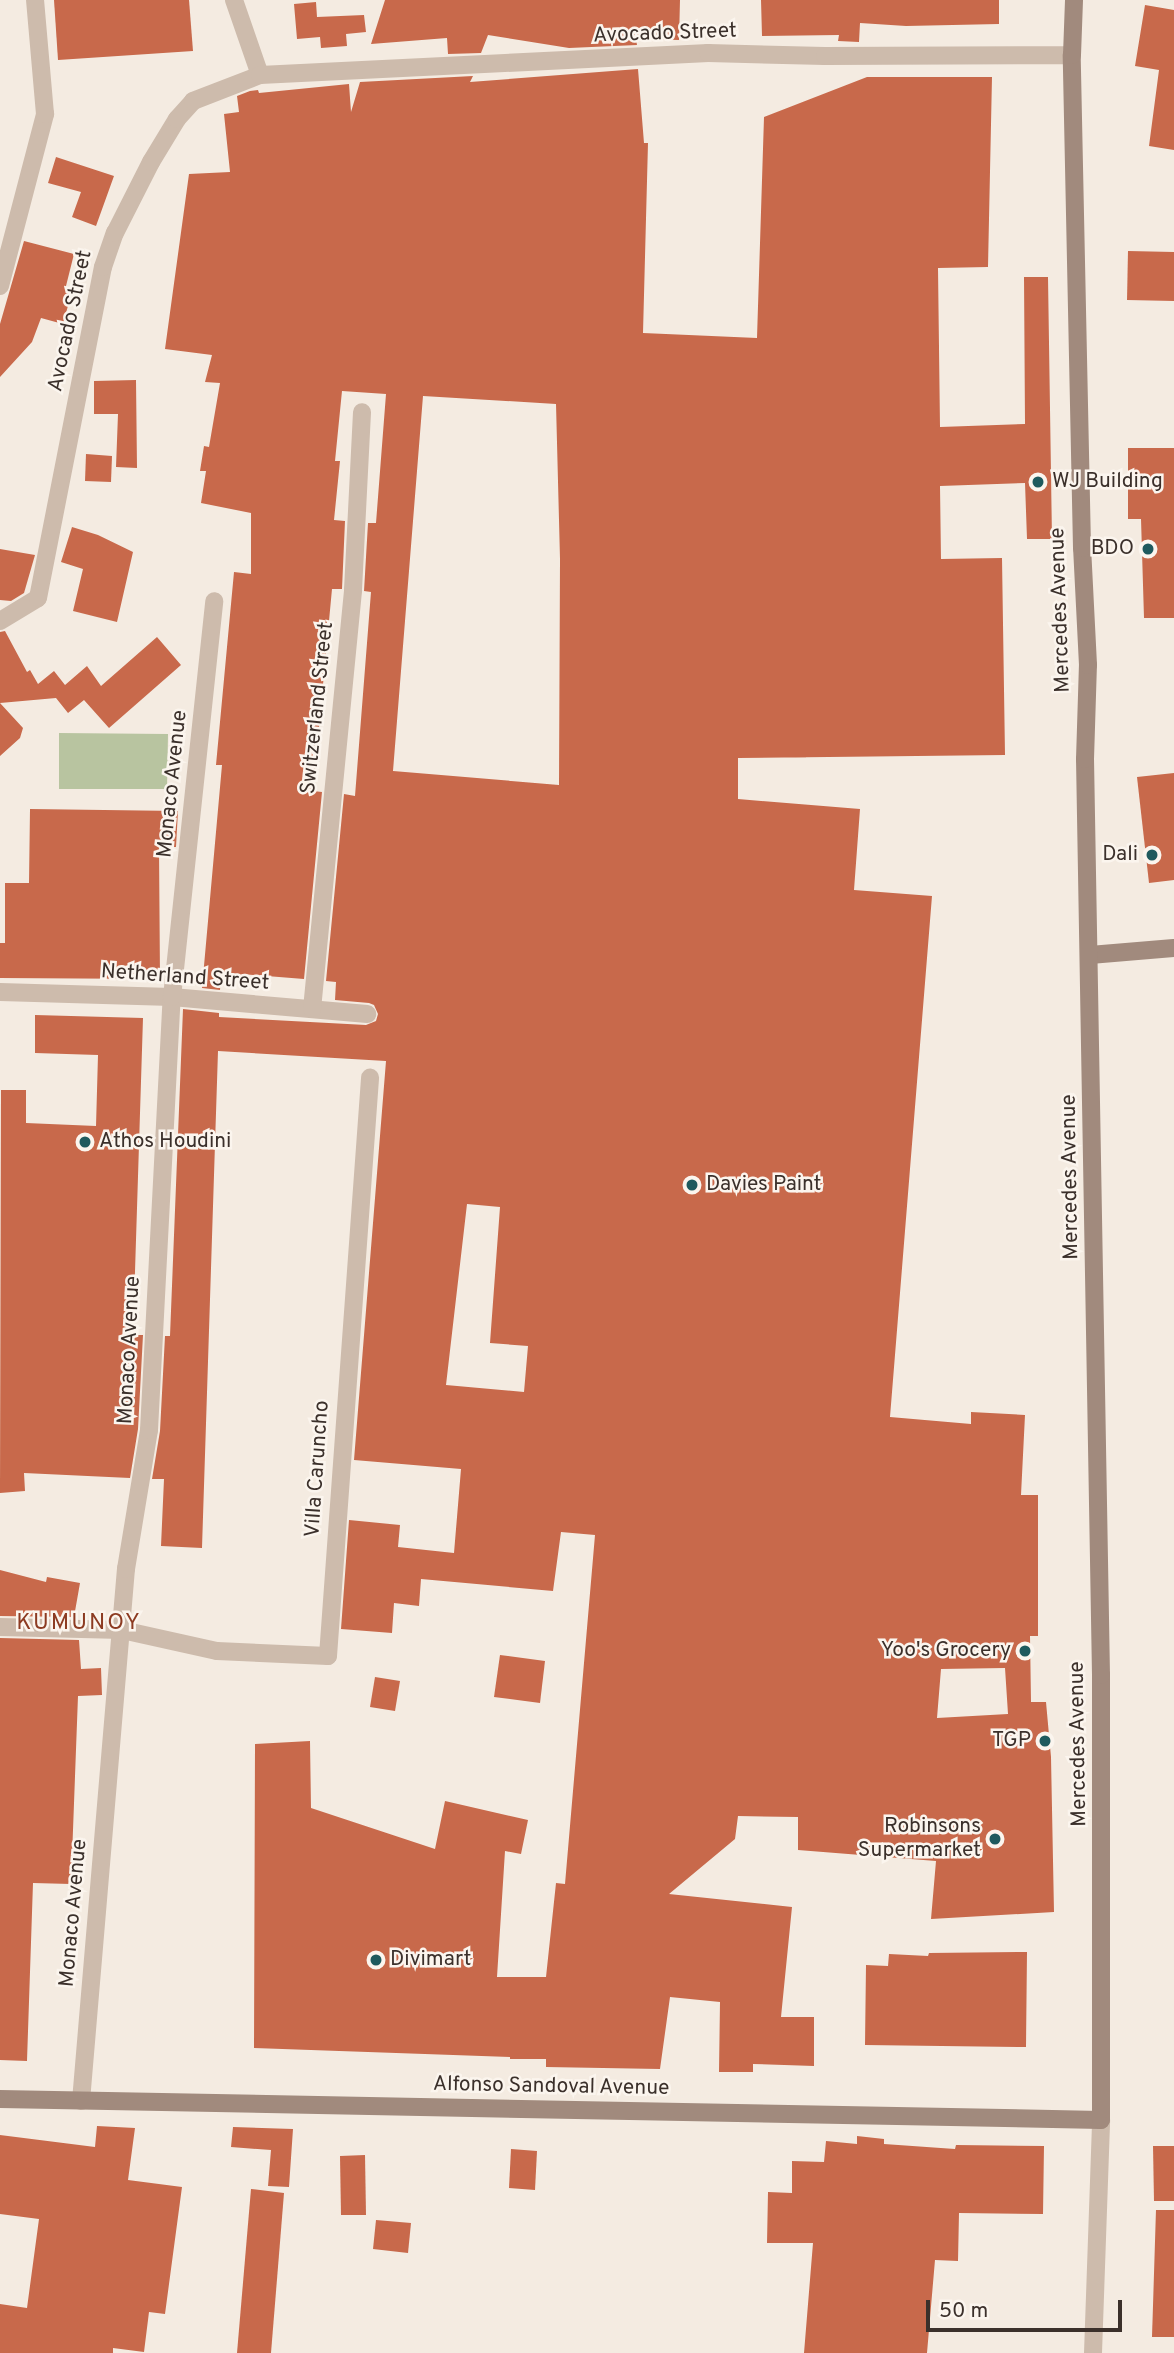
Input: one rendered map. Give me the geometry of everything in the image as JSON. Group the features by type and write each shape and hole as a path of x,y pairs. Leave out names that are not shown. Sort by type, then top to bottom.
{"main road":[{"name":"Mercedes Avenue","path":"1074,0 1072,55 1082,548 1088,665 1085,759 1101,1675 1101,2120"},
{"path":"1090,955 1174,948"},
{"name":"Alfonso Sandoval Avenue","path":"0,2099 1101,2120"}],"street":[{"path":"0,286 45,114 36,0"},
{"path":"234,0 260,75"},
{"name":"Avocado Street","path":"0,621 38,598 101,278 116,233 157,152 177,119 193,101 260,75 708,53 825,56 1072,55"},
{"name":"Switzerland Street","path":"312,1009 353,590 362,412"},
{"name":"Monaco Avenue","path":"81,2101 126,1569 145,1470 149,1430 172,997 214,601"},
{"name":"Netherland Street","path":"0,992 172,997 368,1014"},
{"name":"Villa Caruncho","path":"122,1630 217,1651 328,1656 370,1078"},
{"path":"0,1627 122,1630"},
{"name":"Mercedes Avenue","path":"1093,2353 1101,2120"}],"green space":[{"path":"59,733 168,734 167,789 59,789"}],"building":[{"path":"54,0 189,0 193,51 58,60"},
{"path":"385,0 680,0 679,40 636,39 637,45 569,48 488,35 481,53 448,54 447,38 371,44"},
{"path":"761,0 999,0 999,24 906,26 860,23 859,42 838,41 839,35 762,36"},
{"path":"316,2 317,17 364,15 366,32 346,34 347,46 321,48 320,37 297,39 294,4"},
{"path":"1145,5 1174,10 1174,150 1149,146 1159,70 1135,66"},
{"path":"638,69 644,143 648,143 643,333 757,338 764,117 867,77 992,77 988,267 938,268 940,427 1025,424 1024,277 1048,277 1052,539 1027,539 1025,483 940,486 941,559 1002,558 1005,755 738,758 738,799 860,809 854,890 932,896 890,1417 971,1424 971,1412 1025,1415 1021,1495 1038,1495 1038,1636 1030,1636 1031,1702 1046,1702 1051,1757 1054,1912 931,1919 936,1861 798,1850 798,1817 738,1816 735,1839 669,1894 792,1907 781,2017 814,2017 814,2066 753,2064 753,2072 719,2072 720,2002 670,1997 660,2069 546,2067 546,2059 510,2057 254,2048 255,1744 310,1741 311,1808 435,1849 445,1801 528,1820 521,1854 505,1851 497,1977 546,1977 556,1883 565,1884 595,1535 561,1532 553,1591 421,1579 419,1606 394,1603 392,1633 341,1629 349,1520 400,1525 398,1547 454,1553 461,1469 354,1460 386,1061 218,1051 202,1548 161,1546 164,1479 152,1479 160,1431 165,1336 170,1336 183,1009 219,1013 219,1017 366,1025 376,1021 378,1014 374,1005 369,1003 335,1000 336,982 326,981 344,794 355,796 371,592 364,591 368,523 376,523 386,394 342,391 335,461 340,461 334,520 345,521 342,589 332,589 313,791 322,792 304,979 242,974 241,978 221,976 220,990 202,988 222,765 216,765 234,572 251,574 251,513 201,503 206,471 200,471 204,446 209,447 220,383 205,382 212,355 165,349 189,174 230,172 224,114 239,112 237,96 250,91 258,90 259,93 349,84 351,112 360,82 473,76 470,82","holes":["423,396 556,404 560,559 559,785 393,771","467,1204 500,1207 490,1343 528,1346 524,1392 446,1385","1005,1668 1008,1714 937,1718 941,1669"]},
{"path":"56,157 114,176 96,226 72,217 81,192 48,183"},
{"path":"24,241 74,254 65,290 72,291 63,324 41,318 32,342 0,377 0,324"},
{"path":"1128,251 1174,252 1174,301 1127,300"},
{"path":"136,380 137,468 116,467 118,414 94,414 94,381"},
{"path":"1128,448 1174,448 1174,618 1144,618 1141,519 1128,519"},
{"path":"86,454 112,456 111,482 85,481"},
{"path":"72,527 98,535 133,552 117,622 73,611 83,569 61,562"},
{"path":"0,549 35,555 24,593 11,601 0,600"},
{"path":"5,631 27,672 30,670 38,684 54,671 65,685 87,666 101,686 157,637 181,665 109,728 84,700 68,713 56,698 0,703 0,632"},
{"path":"0,703 23,728 20,738 0,756"},
{"path":"1174,773 1174,880 1149,883 1137,777"},
{"path":"30,809 178,811 176,847 159,847 160,979 0,978 0,943 5,943 5,883 29,883"},
{"path":"35,1015 143,1018 133,1335 143,1335 138,1429 130,1478 24,1473 25,1491 0,1493 1,1090 26,1090 26,1123 96,1126 98,1055 35,1053"},
{"path":"0,1570 46,1582 47,1577 80,1583 74,1617 0,1616"},
{"path":"0,1638 79,1640 81,1669 101,1668 102,1695 78,1696 71,1884 33,1883 27,2061 0,2060"},
{"path":"500,1655 545,1661 540,1703 494,1697"},
{"path":"375,1677 400,1681 395,1711 370,1707"},
{"path":"1027,1952 1026,2047 865,2045 866,1965 888,1966 889,1954 928,1956 929,1953"},
{"path":"97,2126 135,2128 128,2180 182,2187 165,2314 149,2312 144,2352 113,2348 113,2353 0,2353 0,2304 27,2308 39,2219 0,2214 0,2135 95,2147"},
{"path":"233,2127 293,2129 289,2187 268,2186 271,2150 231,2147"},
{"path":"857,2136 884,2139 884,2144 955,2149 956,2145 1044,2146 1043,2214 959,2213 958,2261 935,2260 927,2353 804,2353 813,2243 767,2243 768,2192 792,2193 792,2161 824,2162 826,2141 857,2144"},
{"path":"1153,2146 1174,2146 1174,2201 1154,2201"},
{"path":"511,2149 537,2151 535,2190 509,2188"},
{"path":"365,2155 366,2215 341,2215 340,2156"},
{"path":"251,2189 284,2193 271,2353 237,2353"},
{"path":"1156,2210 1174,2210 1174,2337 1152,2337"},
{"path":"376,2220 411,2223 408,2253 373,2249"}],"place":[{"name":"WJ Building","path":"1038,482"},
{"name":"BDO","path":"1148,549"},
{"name":"Dali","path":"1152,855"},
{"name":"Athos Houdini","path":"85,1142"},
{"name":"Davies Paint","path":"692,1185"},
{"name":"Yoo's Grocery","path":"1025,1651"},
{"name":"TGP","path":"1045,1741"},
{"name":"Robinsons Supermarket","path":"995,1839"},
{"name":"Divimart","path":"376,1960"}],"district":[{"name":"KUMUNOY","path":"79,1624"}]}
